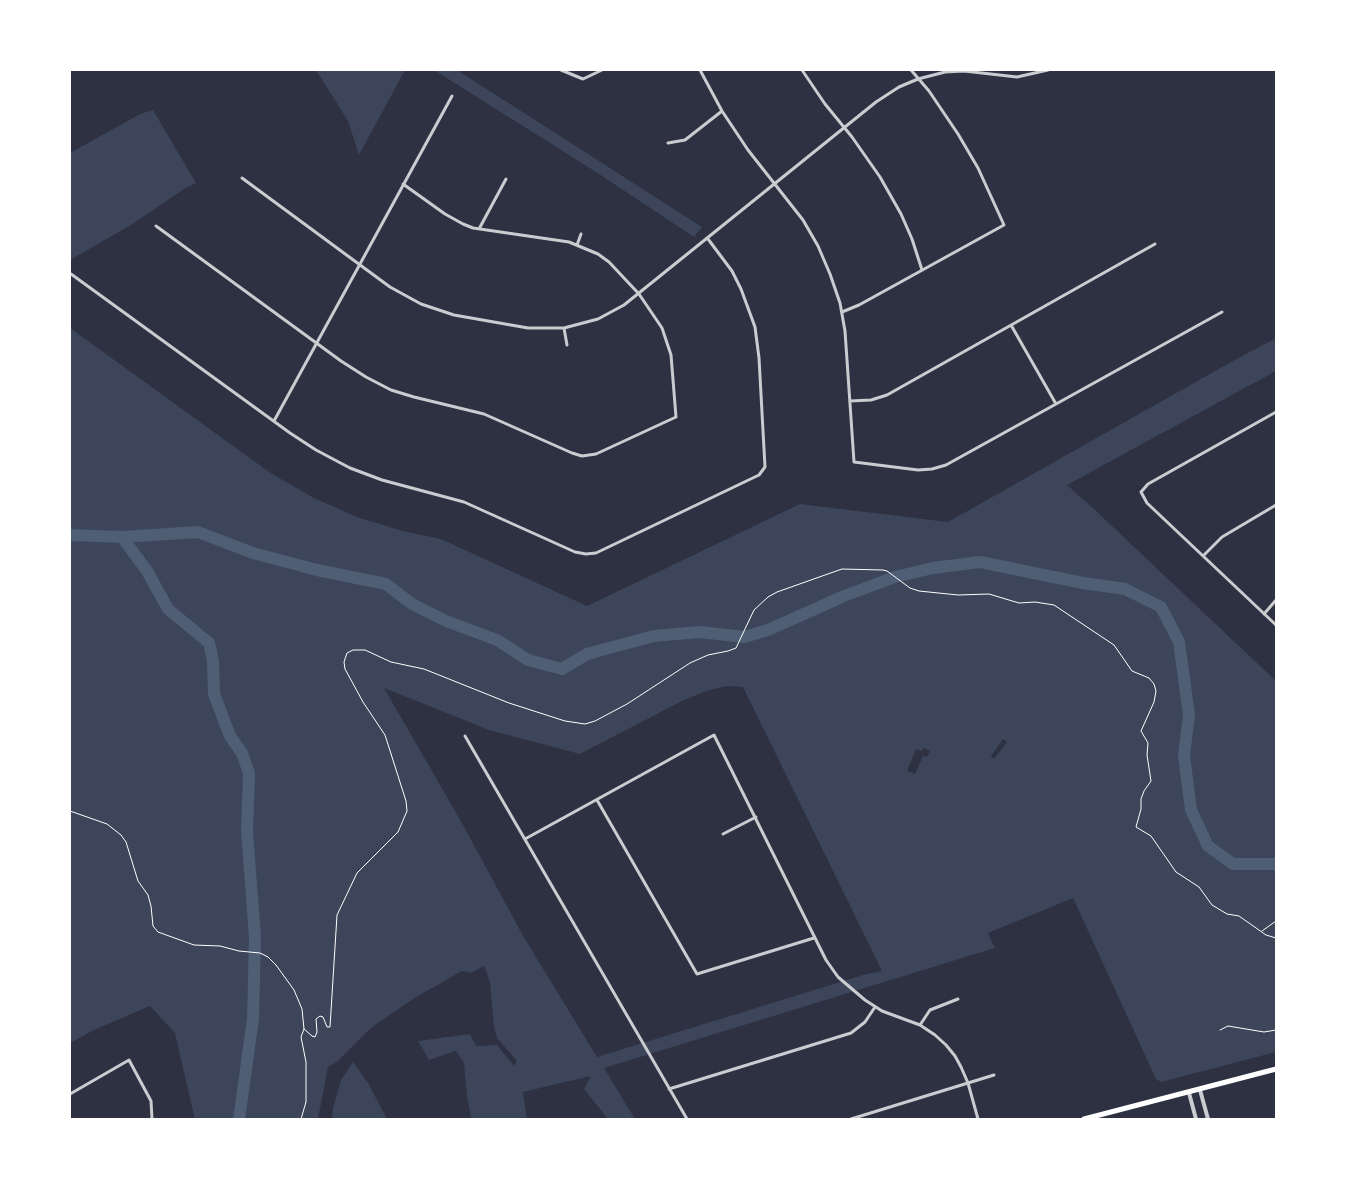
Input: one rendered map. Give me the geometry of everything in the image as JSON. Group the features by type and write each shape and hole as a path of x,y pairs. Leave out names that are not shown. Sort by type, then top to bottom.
{"main road":[{"path":"1084,1119 1276,1069"}],"street":[{"path":"561,70 583,79 602,70"},
{"path":"700,70 722,110 748,150 803,220 818,246 830,274 842,312 846,339 854,462 918,470 939,468 1222,312"},
{"path":"802,70 880,177 901,214 912,239 922,270"},
{"path":"842,312 860,306 1004,224 978,168 958,134 929,91 911,70"},
{"path":"242,178 360,263 390,287 421,304 454,315 528,328 564,328 598,319 624,305 888,93 918,79 938,74 957,72 1017,77 1048,70"},
{"path":"274,421 452,96"},
{"path":"668,143 685,140 722,110"},
{"path":"479,229 506,179"},
{"path":"156,226 316,343 366,377 391,390 484,414 572,453 589,456 676,417 673,368 668,342 658,320 639,294 609,262 598,254 577,245 558,240 479,229 463,224 445,214 403,184"},
{"path":"577,245 580,234"},
{"path":"71,274 316,450 350,468 382,480 464,502 575,552 596,553 758,475 765,467 759,358 755,327 741,289 732,272 708,239"},
{"path":"850,401 871,400 887,395 1155,244"},
{"path":"1011,325 1056,404"},
{"path":"564,328 567,345"},
{"path":"1276,412 1148,484 1141,492 1147,503 1276,625"},
{"path":"1203,556 1222,537 1276,505"},
{"path":"1264,614 1276,600"},
{"path":"525,839 714,735 814,938 838,977 856,994 875,1007 920,1025 935,1035 951,1051 968,1083 978,1119"},
{"path":"465,736 687,1119"},
{"path":"597,800 698,974 814,938"},
{"path":"723,834 756,817"},
{"path":"920,1025 930,1010 958,999"},
{"path":"669,1089 851,1033 866,1022 875,1007"},
{"path":"70,1094 128,1060 151,1101 152,1119"},
{"path":"851,1119 994,1075"},
{"path":"1200,1090 1208,1119"},
{"path":"1188,1093 1196,1119"}],"path":[{"path":"304,1029 315,1037 317,1032 316,1019 320,1016 323,1017 326,1027 330,1027 337,915 357,873 398,832 407,811 406,801 385,735 345,669 344,662 347,653 353,650 365,650 391,662 424,669 509,703 565,721 585,724 595,721 627,704 690,663 708,655 736,648 754,610 761,602 777,592 832,572 850,569 887,571 910,588 920,591 958,595 989,594 1019,603 1035,602 1054,605 1114,646 1132,670 1149,678 1154,684 1156,691 1154,702 1141,731 1148,743 1147,755 1151,781 1144,791 1141,800 1141,809 1136,827 1151,836 1179,875 1199,887 1212,905 1227,914 1239,916 1266,935 1276,938"},
{"path":"70,811 107,824 126,842 138,880 148,895 153,926 158,932 194,945 220,946 239,951 260,953 268,957 294,990 302,1010 304,1029 301,1038 306,1062 306,1102 301,1119"},
{"path":"1262,932 1276,921"},
{"path":"1220,1030 1228,1026 1264,1032 1276,1030"}],"shaded area":[{"path":"316,70 405,70 359,155 348,121"},
{"path":"434,70 457,70 702,227 694,237 596,172"},
{"path":"153,110 196,183 131,225 70,260 70,153 140,114"},
{"path":"70,328 272,474 314,498 357,517 403,531 441,539 587,606 800,504 948,522 1276,338 1276,371 1067,485 1276,681 1276,1052 1161,1082 1156,1079 1073,898 988,933 995,948 604,1068 635,1119 608,1119 584,1089 591,1076 523,1092 527,1119 468,1119 471,1117 464,1063 456,1051 429,1060 418,1041 470,1034 476,1046 497,1045 514,1066 517,1061 497,1038 494,1027 490,982 484,966 471,973 462,971 413,999 372,1027 337,1062 328,1067 318,1119 194,1119 175,1033 150,1006 96,1029 70,1043","holes":["726,686 743,687 882,971 863,975 597,1057 522,934 462,823 384,688 489,730 580,754 680,702 706,691","1003,739 1007,742 994,759 991,756","924,748 930,751 927,757 923,756 915,774 907,771 916,749 922,751"]},
{"path":"353,1062 368,1083 387,1119 332,1119 341,1080"}],"waterway":[{"path":"70,535 122,537 198,532 253,553 317,570 386,584 412,604 446,621 497,640 528,660 562,669 587,654 654,636 700,632 744,637 768,630 844,596 895,577 933,568 980,562 1083,583 1125,589 1161,607 1179,642 1189,715 1184,756 1191,810 1208,846 1233,864 1276,864"},
{"path":"122,537 147,571 168,609 209,643 213,661 214,694 230,736 242,753 249,773 247,831 255,937 253,1019 239,1119"}]}
